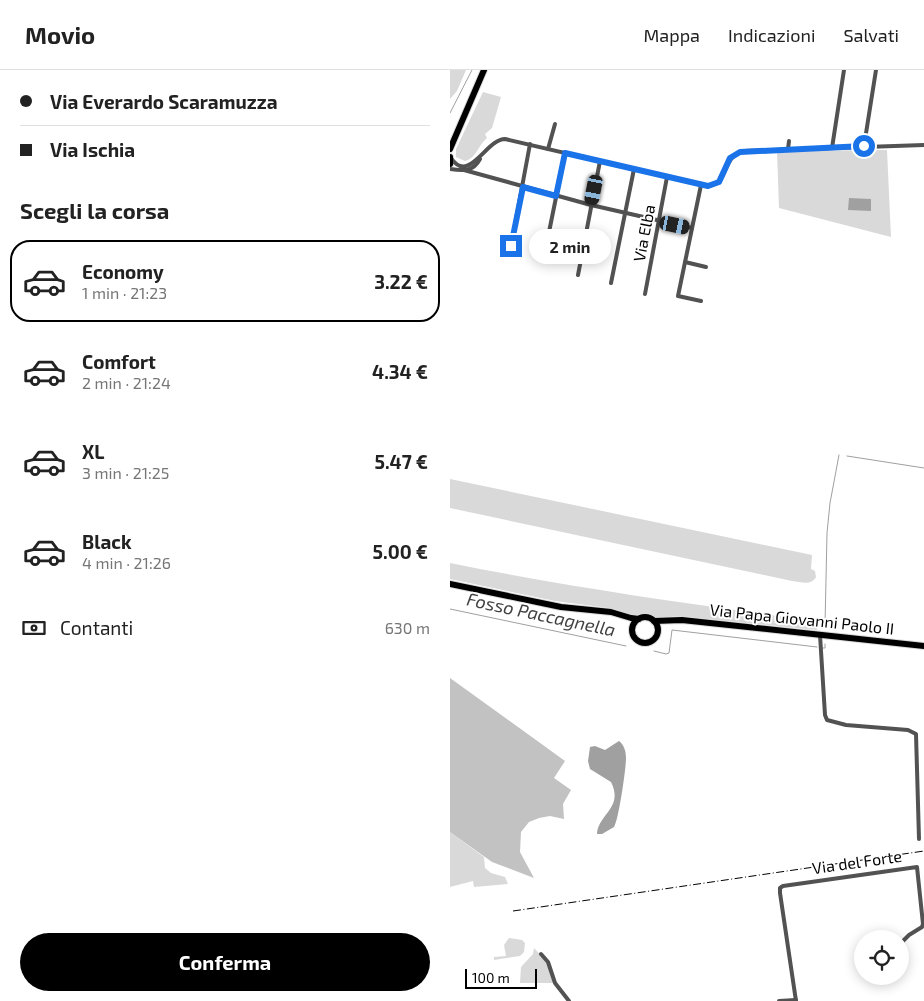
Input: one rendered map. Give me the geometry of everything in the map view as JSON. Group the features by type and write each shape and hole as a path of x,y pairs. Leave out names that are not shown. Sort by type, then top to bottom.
{"main road":[{"path":"450,149 484,70"},
{"path":"450,136 468,104"},
{"path":"450,158 450,164"},
{"path":"450,584 547,604 611,612 639,619"},
{"path":"623,616 628,620 635,639 644,643 654,640 663,625 677,620"},
{"path":"632,629 634,622 648,617 657,625 658,632"},
{"name":"Via Papa Giovanni Paolo II","path":"654,621 677,620 924,646"}],"street":[{"path":"832,148 844,70"},
{"path":"864,146 876,70"},
{"path":"548,149 555,124"},
{"path":"464,170 473,168 492,143 498,139 530,144 667,177 711,185 719,182 730,158 736,153 744,151 924,145"},
{"path":"788,149 789,141"},
{"path":"511,246 530,144"},
{"path":"548,237 565,153"},
{"path":"450,158 456,164 465,166 474,163 483,154"},
{"path":"578,275 600,161"},
{"path":"450,169 464,170 591,205 692,228"},
{"path":"611,284 634,169"},
{"name":"Via Elba","path":"645,294 667,177"},
{"path":"701,184 678,296 701,301"},
{"path":"685,262 706,267"},
{"name":"Via del Forte","path":"820,635 825,715 827,720 846,725 908,730 916,734 919,839"},
{"name":"Via del Forte","path":"796,1000 780,888 786,885 917,867 919,868 923,924 922,928 909,935"},
{"path":"541,954 548,962 555,983 569,1001"},
{"path":"780,1001 796,1000"}],"shaded area":[{"path":"450,70 466,70 457,91 450,99"},
{"path":"483,92 501,97 492,128 485,134 487,138 475,154 465,161 456,157 456,149"},
{"path":"887,150 891,237 779,208 777,151"},
{"path":"849,198 871,199 871,211 848,210"},
{"path":"450,479 812,555 811,569 815,571 816,577 811,582 802,583 450,508"},
{"path":"450,563 539,580 809,620 810,627 817,628 817,630 674,616 665,619 647,615 631,616 609,608 555,601 450,579"},
{"path":"619,741 624,748 626,758 618,814 614,827 602,834 597,834 601,821 613,805 614,791 611,782 590,769 588,761 590,747 595,746 605,750"},
{"path":"450,832 484,857 485,868 491,873 505,877 508,884 474,887 473,881 450,887"},
{"path":"509,938 522,940 525,943 524,952 520,956 494,960 494,957 506,956 504,945"},
{"path":"534,948 547,962 553,983 520,983 521,967 533,954"}],"building":[{"path":"450,678 565,761 554,778 571,790 563,804 564,819 550,816 539,818 529,822 521,832 520,852 534,878 492,862 450,832"}],"waterway":[{"path":"450,113 472,70"},
{"name":"Fosso Paccagnella","path":"825,625 827,533 830,503 839,455"},
{"name":"Fosso Paccagnella","path":"847,456 924,468"},
{"name":"Fosso Paccagnella","path":"450,609 626,646"},
{"name":"Fosso Paccagnella","path":"654,651 669,653 672,630 817,647"},
{"name":"Fosso Paccagnella","path":"823,648 825,648 825,644"}],"railway":[{"path":"513,911 924,851"}],"route":[{"path":"511,246 523,187 556,196 565,153 708,186 719,182 730,158 740,152 750,150 864,146"}]}
